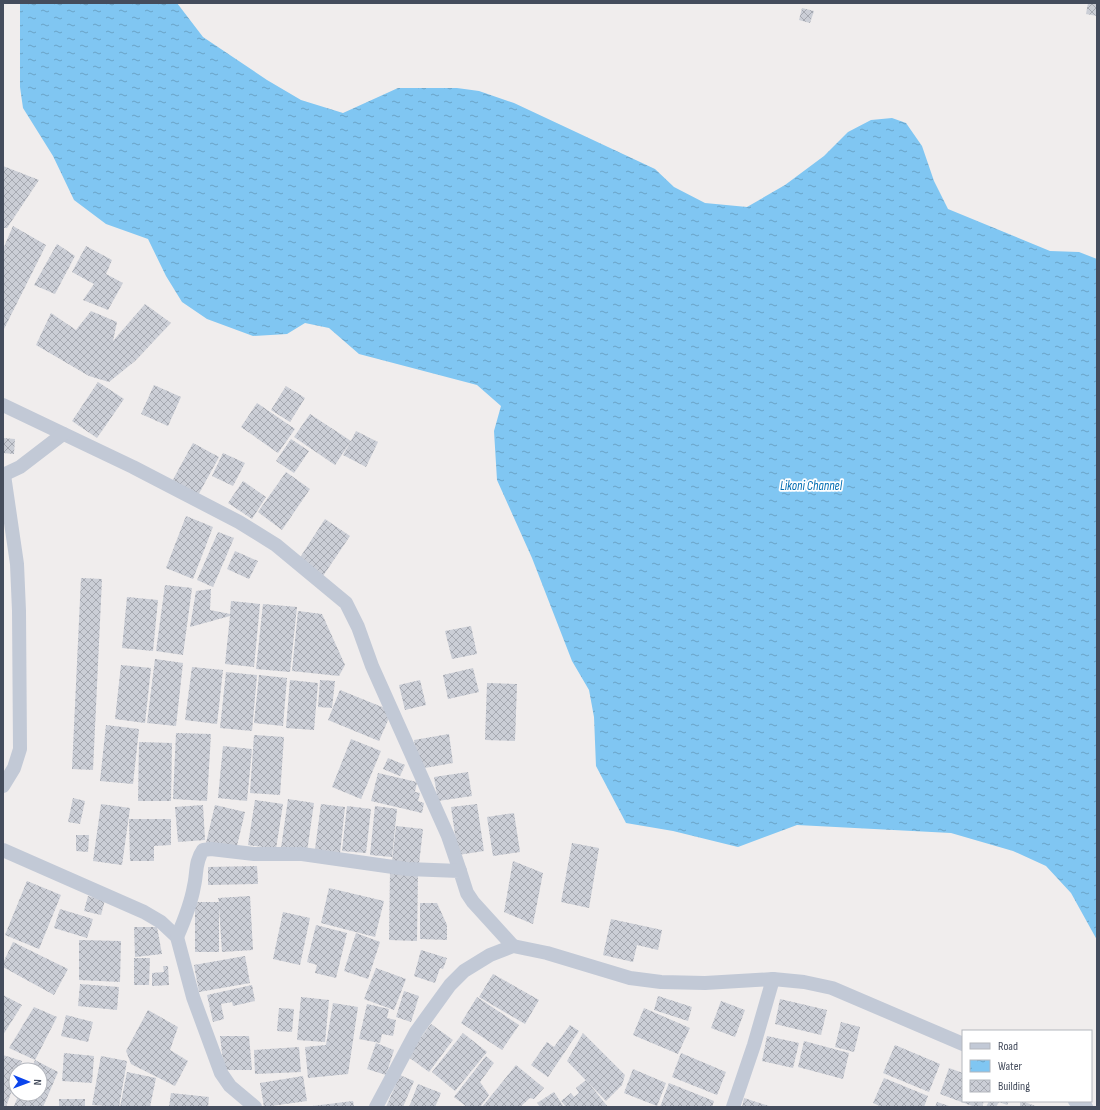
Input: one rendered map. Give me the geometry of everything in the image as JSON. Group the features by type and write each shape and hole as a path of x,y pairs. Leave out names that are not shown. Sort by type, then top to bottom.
{"street":[{"path":"3,405 133,467 239,522 276,545 346,602 358,627 372,666 448,836 467,893 473,902 513,946"},
{"path":"3,786 14,768 20,749 20,611 14,541 3,475 20,467 63,434"},
{"path":"177,937 187,912 194,887 198,858 203,850 211,848 254,854 302,854 408,870 460,872"},
{"path":"3,850 144,912 161,922 177,937 193,997 220,1073 230,1086 255,1107"},
{"path":"376,1107 416,1032 450,985 464,971 490,955 513,946 547,953 630,978 661,982 705,983 773,979 804,982 832,988 962,1044"},
{"path":"733,1107 754,1045 773,979"},
{"path":"1077,1102 1086,1107"}],"water":[{"name":"Likoni Channel","path":"20,3 177,3 203,37 267,80 301,100 343,113 398,88 457,88 479,91 514,103 655,169 674,187 705,203 747,207 785,185 824,156 848,132 871,120 892,118 906,123 922,146 934,181 948,209 1050,251 1079,252 1097,259 1097,940 1071,893 1046,866 1013,851 951,833 797,825 738,847 673,831 626,823 596,766 594,717 589,690 572,661 532,558 497,480 494,431 501,406 477,385 359,354 329,328 305,323 287,334 253,336 207,319 182,302 166,276 148,239 106,224 74,200 53,156 23,108 20,87"}],"building":[{"path":"1088,3 1097,3 1097,16 1086,14"},
{"path":"802,8 814,11 810,23 799,20"},
{"path":"3,166 39,180 7,228 3,228"},
{"path":"13,226 46,245 3,331 3,249"},
{"path":"57,244 75,256 55,294 34,285"},
{"path":"86,246 112,260 106,274 123,283 108,310 83,300 94,284 72,272"},
{"path":"145,304 171,323 135,361 109,382 89,376 36,345 51,313 76,330 91,311 117,322 113,341"},
{"path":"98,382 124,399 97,438 72,421"},
{"path":"154,385 181,397 168,426 141,414"},
{"path":"286,386 305,398 290,422 271,410"},
{"path":"257,403 295,429 278,453 241,427"},
{"path":"310,414 351,441 335,465 294,437"},
{"path":"356,431 378,442 366,467 343,455"},
{"path":"3,438 15,439 14,454 3,453"},
{"path":"291,439 309,451 294,473 276,461"},
{"path":"193,443 219,457 196,499 170,485"},
{"path":"223,453 245,463 233,486 212,476"},
{"path":"286,472 310,489 282,530 258,512"},
{"path":"243,481 266,497 252,519 228,503"},
{"path":"186,516 213,527 193,579 166,568"},
{"path":"325,519 350,536 323,576 299,559"},
{"path":"218,532 234,538 213,587 197,580"},
{"path":"235,551 258,561 249,579 227,569"},
{"path":"81,578 102,579 93,770 72,769"},
{"path":"165,585 192,588 183,655 156,651"},
{"path":"211,589 210,610 230,614 231,601 260,604 254,667 225,664 230,616 190,627 196,591"},
{"path":"127,597 158,600 153,651 122,648"},
{"path":"263,604 297,607 290,672 256,669"},
{"path":"298,611 322,614 345,665 339,676 292,671"},
{"path":"471,626 477,654 452,659 445,631"},
{"path":"155,659 183,663 176,726 147,723"},
{"path":"121,665 151,668 145,723 115,719"},
{"path":"192,667 223,670 217,724 185,720"},
{"path":"473,668 479,692 448,699 443,675"},
{"path":"226,672 257,675 252,731 220,728"},
{"path":"259,675 287,678 283,726 254,723"},
{"path":"290,680 318,683 314,730 286,728"},
{"path":"320,680 335,681 332,708 318,707"},
{"path":"420,680 426,705 405,710 399,685"},
{"path":"487,683 517,684 515,741 485,740"},
{"path":"340,690 392,711 379,741 328,720"},
{"path":"106,725 139,729 133,784 100,781"},
{"path":"176,733 211,734 207,801 173,799"},
{"path":"449,734 453,763 419,769 414,740"},
{"path":"254,735 284,737 280,795 250,793"},
{"path":"351,739 381,751 361,799 332,787"},
{"path":"139,742 172,743 171,801 138,801"},
{"path":"223,746 252,749 247,801 218,798"},
{"path":"388,758 405,765 400,776 383,769"},
{"path":"468,772 472,796 438,801 434,777"},
{"path":"378,773 417,782 415,792 420,793 418,801 424,803 422,813 371,801"},
{"path":"73,798 85,801 80,824 68,822"},
{"path":"288,799 314,803 307,852 281,848"},
{"path":"255,800 283,804 276,849 248,845"},
{"path":"101,804 130,808 122,865 93,861"},
{"path":"321,804 345,807 340,853 315,849"},
{"path":"477,804 484,851 458,855 451,807"},
{"path":"203,805 205,840 178,842 175,807"},
{"path":"215,805 245,812 236,850 206,843"},
{"path":"347,806 371,809 366,853 342,851"},
{"path":"375,806 397,809 392,857 370,855"},
{"path":"514,813 520,852 493,856 487,817"},
{"path":"129,819 171,819 171,845 154,846 154,861 130,861"},
{"path":"396,826 423,829 419,864 392,861"},
{"path":"76,835 89,835 88,852 76,851"},
{"path":"572,843 599,848 589,908 561,902"},
{"path":"513,861 543,873 533,924 504,912"},
{"path":"257,866 258,884 208,885 208,867"},
{"path":"390,871 418,872 417,941 389,940"},
{"path":"27,881 61,895 39,949 5,935"},
{"path":"329,888 384,901 375,937 321,923"},
{"path":"88,896 105,900 101,915 84,911"},
{"path":"250,896 253,950 222,952 219,907 219,952 195,952 195,902 219,902 218,898"},
{"path":"420,903 437,903 447,925 447,940 420,939"},
{"path":"60,909 93,919 87,938 54,928"},
{"path":"283,912 310,918 300,965 273,959"},
{"path":"611,919 662,930 658,950 637,945 633,962 603,955"},
{"path":"316,925 347,933 336,978 315,973 317,965 307,962"},
{"path":"134,927 157,927 162,954 135,957"},
{"path":"356,933 380,942 368,979 344,971"},
{"path":"79,940 121,941 120,982 79,980"},
{"path":"13,942 68,969 54,995 3,967 3,963"},
{"path":"421,950 447,958 443,969 440,968 435,983 414,976"},
{"path":"245,956 250,983 199,992 194,965"},
{"path":"134,958 150,958 149,985 134,985"},
{"path":"163,966 168,966 169,985 152,986 152,973 164,972"},
{"path":"376,968 406,979 394,1010 364,999"},
{"path":"493,974 539,1000 525,1024 479,997"},
{"path":"80,984 119,987 117,1010 78,1006"},
{"path":"252,985 255,1001 233,1006 232,1002 221,1004 224,1019 213,1022 207,995"},
{"path":"404,991 419,996 411,1022 396,1017"},
{"path":"3,995 22,1005 3,1035"},
{"path":"658,996 692,1007 688,1021 654,1010"},
{"path":"301,997 329,1000 325,1042 297,1040"},
{"path":"477,997 519,1025 502,1050 461,1023"},
{"path":"780,999 827,1010 821,1035 775,1024"},
{"path":"721,1001 745,1010 735,1037 711,1028"},
{"path":"333,1003 358,1007 348,1074 308,1078 305,1047 326,1045"},
{"path":"367,1004 389,1009 387,1018 396,1020 393,1036 382,1034 380,1043 359,1039"},
{"path":"34,1007 57,1017 35,1060 9,1048"},
{"path":"279,1008 294,1009 292,1032 277,1031"},
{"path":"644,1008 690,1028 678,1054 633,1035"},
{"path":"148,1010 178,1027 170,1050 188,1061 175,1086 131,1064 126,1051"},
{"path":"66,1015 93,1022 88,1042 61,1036"},
{"path":"841,1022 860,1027 854,1052 835,1047"},
{"path":"431,1024 453,1040 429,1072 407,1056"},
{"path":"570,1025 579,1031 548,1077 531,1065 547,1042 554,1047"},
{"path":"463,1033 487,1052 455,1091 432,1072"},
{"path":"583,1033 625,1075 622,1085 606,1101 567,1061"},
{"path":"220,1036 249,1036 252,1070 224,1070"},
{"path":"767,1036 799,1043 793,1068 762,1061"},
{"path":"804,1041 849,1053 843,1079 798,1067"},
{"path":"376,1043 394,1050 386,1075 367,1069"},
{"path":"895,1045 940,1064 929,1092 883,1073"},
{"path":"299,1047 301,1072 255,1074 254,1050"},
{"path":"64,1053 94,1056 92,1083 62,1081"},
{"path":"681,1053 726,1072 717,1095 672,1077"},
{"path":"3,1055 22,1061 8,1062 8,1101 6,1107 3,1107"},
{"path":"101,1056 127,1061 119,1107 92,1105"},
{"path":"486,1056 494,1063 480,1082 489,1095 480,1107 467,1107 454,1097"},
{"path":"516,1065 544,1088 534,1099 530,1098 520,1107 482,1107"},
{"path":"48,1067 58,1072 48,1095"},
{"path":"949,1068 962,1073 962,1102 984,1102 982,1107 975,1107 940,1094"},
{"path":"633,1069 666,1083 657,1106 624,1093"},
{"path":"127,1072 156,1078 150,1107 120,1107"},
{"path":"400,1075 414,1081 403,1107 386,1107"},
{"path":"303,1076 307,1101 264,1107 260,1083"},
{"path":"884,1078 928,1096 924,1107 882,1107 873,1103"},
{"path":"586,1080 608,1107 566,1107 561,1101 571,1093 574,1097 579,1093 576,1088"},
{"path":"669,1083 714,1101 712,1107 660,1107"},
{"path":"418,1084 441,1093 435,1107 409,1107"},
{"path":"554,1092 564,1107 540,1107 537,1103"},
{"path":"171,1093 209,1097 208,1107 169,1107"},
{"path":"744,1098 772,1107 742,1107"},
{"path":"59,1099 85,1099 85,1107 59,1107"},
{"path":"353,1101 354,1107 312,1107 312,1106"},
{"path":"16,1102 45,1102 43,1107 14,1106"},
{"path":"937,1102 952,1107 935,1107"},
{"path":"988,1102 999,1102 996,1107 986,1107"},
{"path":"999,1102 1008,1102 1007,1105"},
{"path":"1020,1102 1025,1102 1038,1107 1020,1107"}]}
